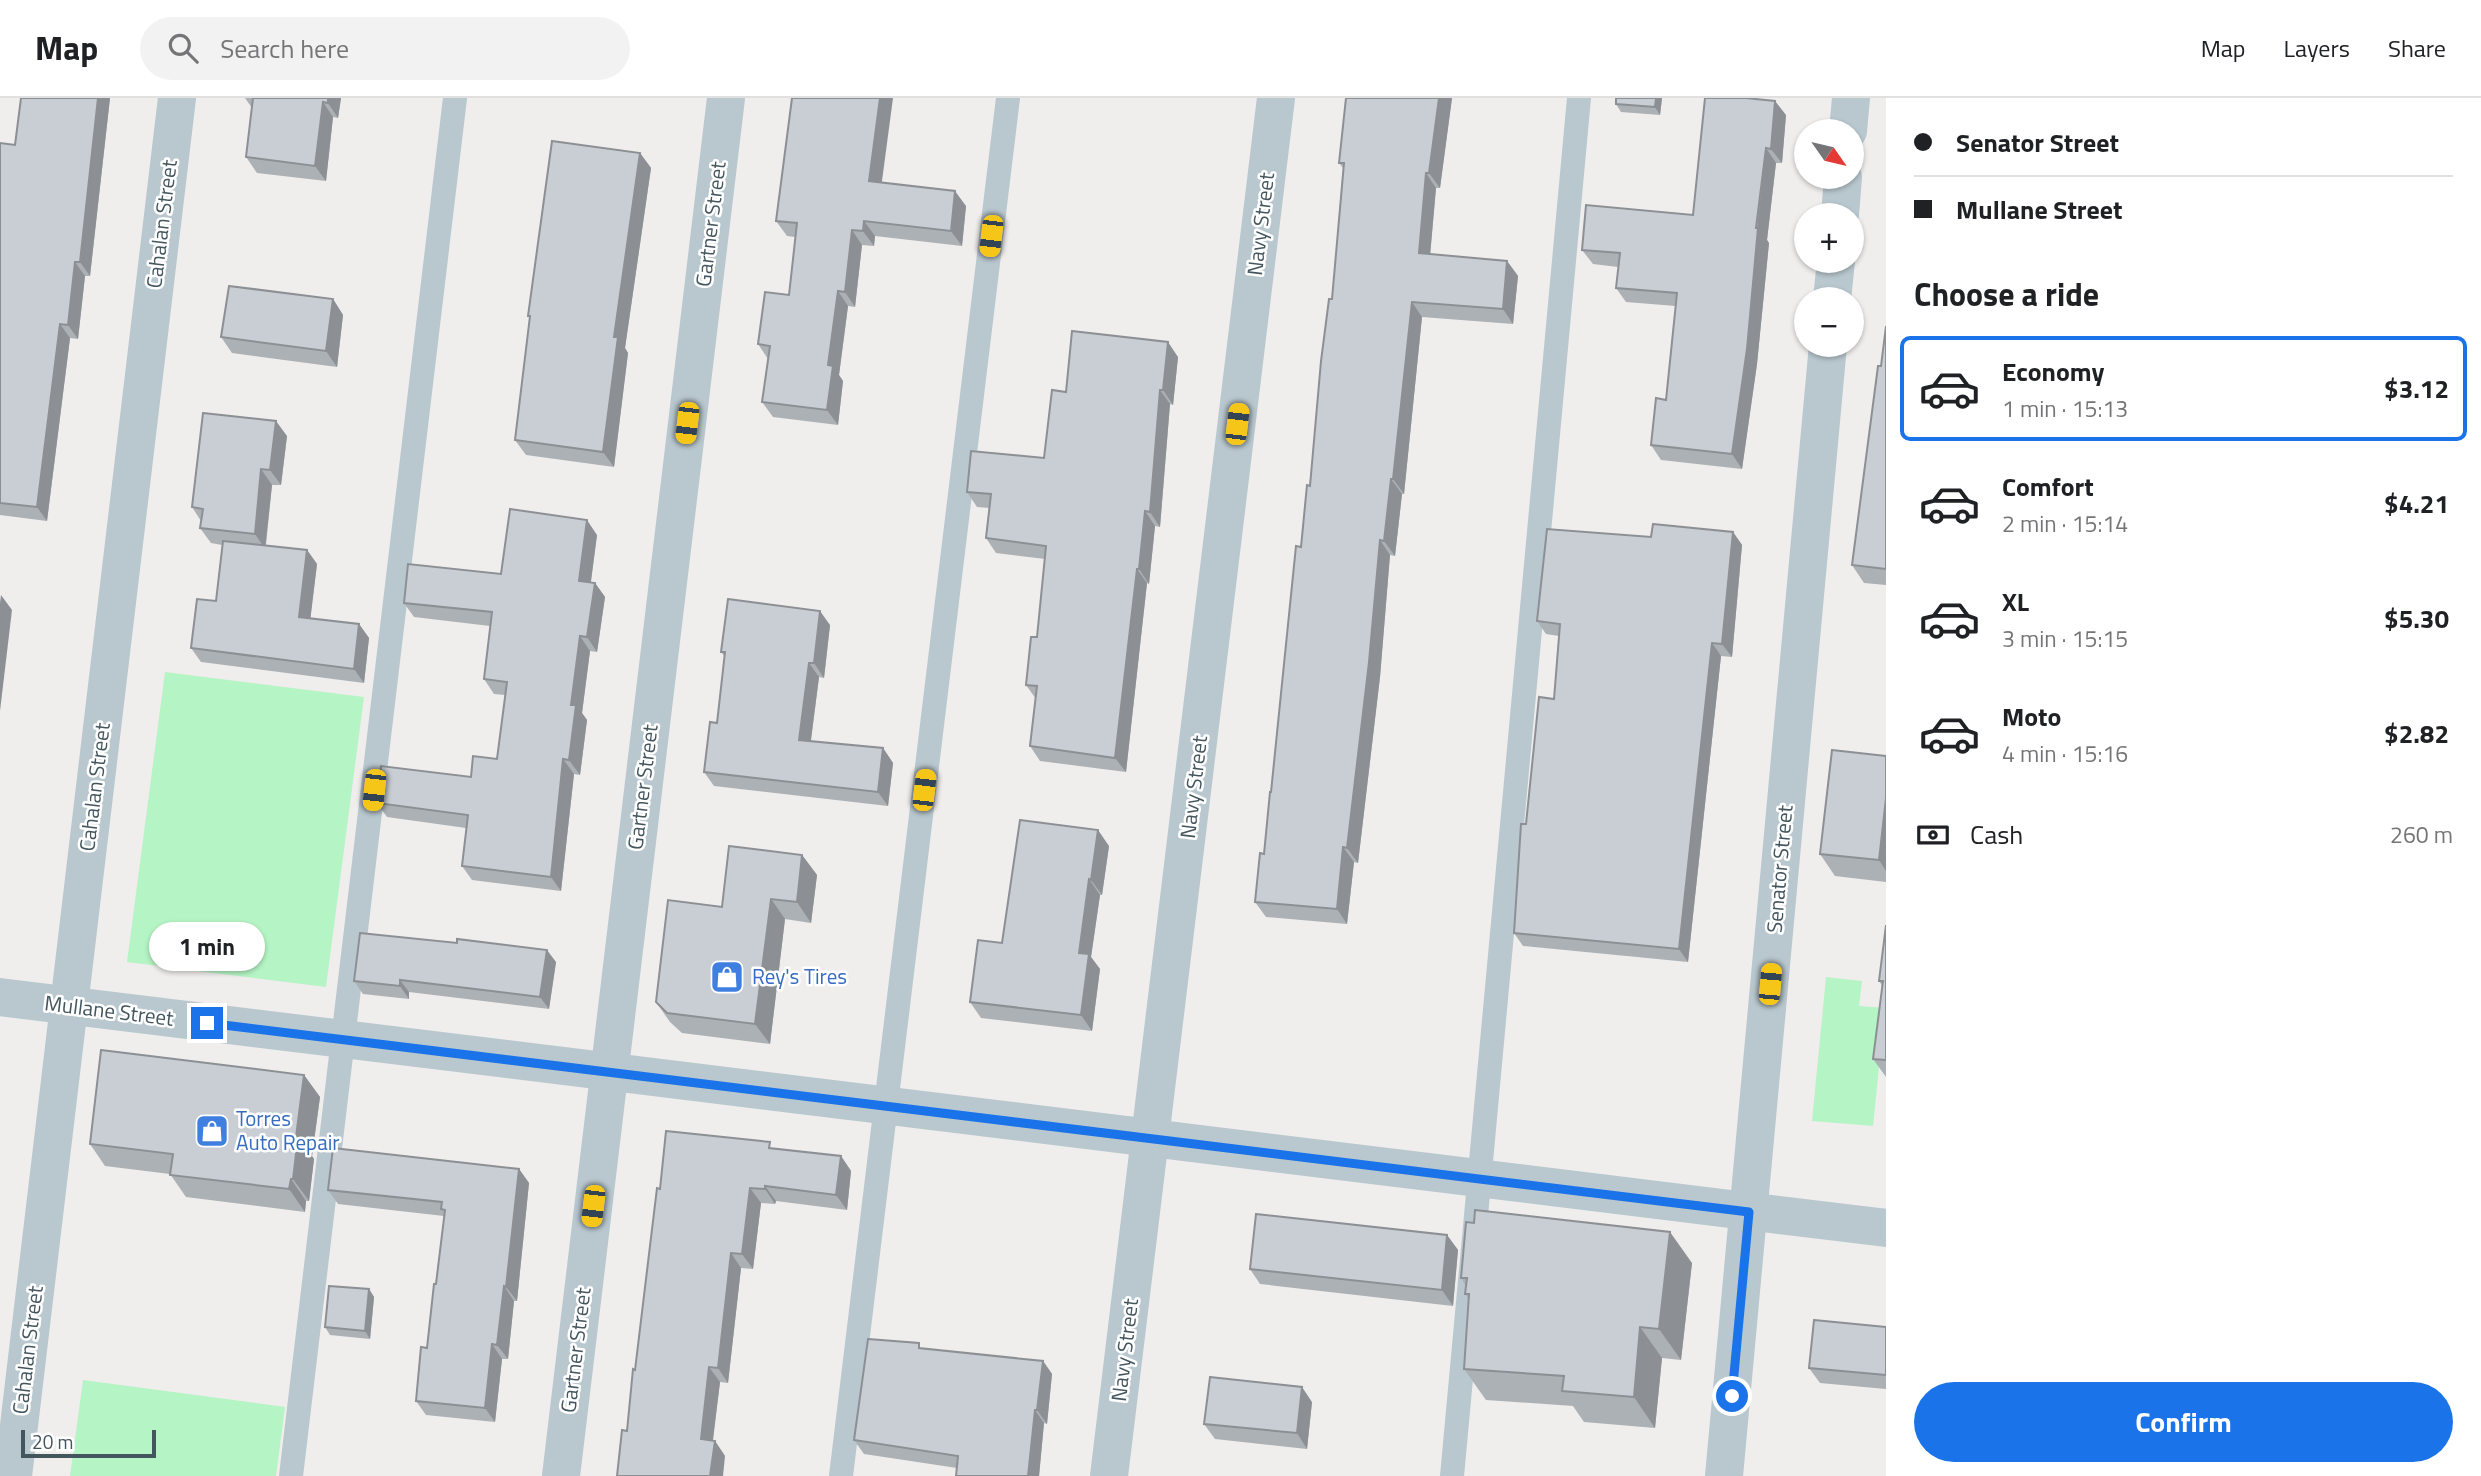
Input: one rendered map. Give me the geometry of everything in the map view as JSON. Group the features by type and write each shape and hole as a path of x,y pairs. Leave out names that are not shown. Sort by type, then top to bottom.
{"street":[{"name":"Cahalan Street","path":"13,1476 177,98"},
{"name":"Gartner Street","path":"561,1476 726,98"},
{"name":"Navy Street","path":"1109,1476 1276,98"},
{"path":"1848,119 1851,98"},
{"name":"Senator Street","path":"1724,1476 1827,357"},
{"name":"Mullane Street","path":"0,997 1886,1228"}],"lane":[{"path":"291,1476 455,98"},
{"path":"841,1476 1008,98"},
{"path":"1452,1476 1579,98"}],"green space":[{"path":"165,672 364,697 326,987 127,962"},
{"path":"1826,977 1862,981 1859,1006 1885,1008 1873,1126 1812,1121"},
{"path":"83,1380 285,1407 276,1476 70,1476"}],"building":[{"path":"21,98 98,98 80,262 75,262 68,325 60,324 37,507 0,503 0,143 15,145"},
{"path":"253,98 328,98 328,103 323,102 315,166 246,157"},
{"path":"792,98 880,98 869,181 955,191 951,231 864,221 863,231 852,230 845,292 838,291 828,365 833,366 827,410 762,402 770,346 758,344 765,292 789,295 797,223 776,221"},
{"path":"1346,98 1439,98 1429,173 1426,173 1419,253 1507,261 1503,309 1412,302 1393,479 1384,541 1380,540 1369,662 1337,909 1255,902 1260,853 1264,854 1296,546 1301,547 1307,485 1310,486 1321,361 1329,299 1332,299 1344,163 1339,163"},
{"path":"1616,98 1656,98 1655,107 1616,104"},
{"path":"1705,98 1775,101 1771,149 1766,148 1756,228 1747,349 1732,454 1651,445 1656,398 1666,400 1677,293 1616,288 1620,253 1582,250 1586,205 1693,215"},
{"path":"552,141 640,153 614,337 618,337 603,452 515,440 528,316"},
{"path":"229,286 333,299 326,351 221,337"},
{"path":"1886,326 1886,569 1852,565 1878,366 1881,366"},
{"path":"1072,331 1168,342 1163,390 1160,390 1150,512 1145,511 1115,758 1030,746 1037,686 1026,685 1031,637 1037,637 1046,546 986,538 991,494 967,492 971,451 1044,458 1052,390 1066,392"},
{"path":"203,413 276,421 270,470 261,469 255,534 200,528 203,509 192,507"},
{"path":"510,509 587,520 579,581 595,583 587,637 580,636 571,705 576,705 569,760 563,759 551,877 462,866 468,815 377,803 381,766 471,777 473,756 497,759 507,682 484,679 492,612 404,603 408,564 501,574"},
{"path":"1653,524 1733,532 1722,644 1712,643 1679,949 1514,933 1521,824 1526,824 1539,697 1554,699 1560,624 1537,621 1547,529 1651,537"},
{"path":"223,541 307,550 299,617 359,624 354,669 191,648 197,599 216,601"},
{"path":"728,599 820,611 814,663 809,663 799,740 883,748 878,792 704,772 710,722 717,723 725,652 721,652"},
{"path":"1832,750 1886,756 1886,798 1879,860 1820,854"},
{"path":"1020,820 1098,830 1079,953 1089,954 1081,1015 970,1002 978,940 1002,943"},
{"path":"729,846 802,855 797,902 771,899 755,1024 667,1013 656,1002 668,900 722,907"},
{"path":"1886,925 1886,1060 1873,1059 1883,981 1879,981"},
{"path":"360,933 457,943 457,939 547,950 540,997 400,980 400,986 354,981"},
{"name":"Torres Auto Repair","path":"101,1050 304,1075 293,1179 289,1189 170,1175 173,1154 90,1144"},
{"path":"666,1131 770,1142 769,1148 841,1156 836,1195 765,1186 765,1189 750,1188 742,1254 731,1253 718,1368 709,1367 701,1439 715,1441 710,1476 617,1476 622,1430 627,1431"},
{"path":"333,1148 519,1169 506,1287 504,1286 497,1345 492,1344 485,1408 416,1401 421,1347 427,1348 436,1284 445,1210 441,1209 442,1202 328,1190"},
{"path":"1475,1210 1670,1232 1659,1329 1640,1327 1634,1397 1562,1391 1564,1376 1464,1369 1469,1294 1465,1294 1467,1278 1461,1278 1466,1222 1474,1223"},
{"path":"1256,1214 1447,1235 1442,1290 1250,1269"},
{"path":"329,1286 369,1289 365,1331 325,1327"},
{"path":"1814,1320 1886,1327 1886,1375 1809,1368"},
{"path":"868,1339 919,1343 919,1348 1043,1361 1028,1476 956,1476 958,1456 854,1440"},
{"path":"1210,1377 1302,1387 1297,1433 1204,1424"}],"place":[{"name":"Rey's Tires","path":"727,977"},
{"name":"Torres Auto Repair","path":"212,1131"}],"route":[{"path":"207,1023 1749,1212 1732,1396"}]}
